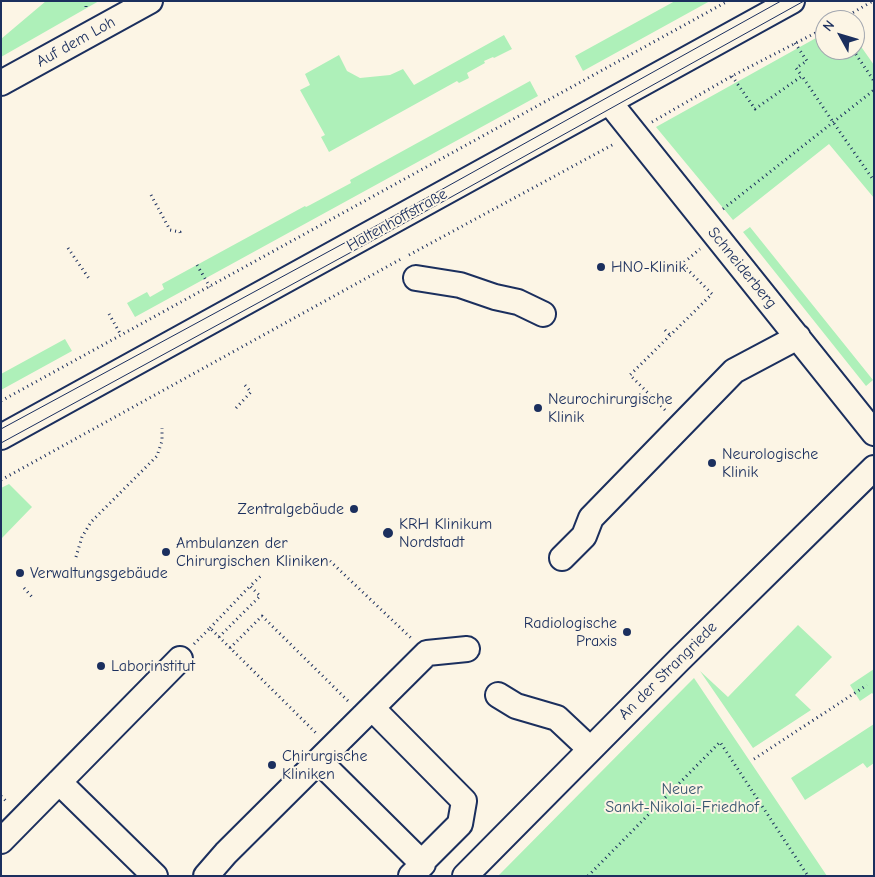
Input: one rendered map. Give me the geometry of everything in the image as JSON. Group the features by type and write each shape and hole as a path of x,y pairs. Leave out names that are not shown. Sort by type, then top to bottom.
{"street":[{"name":"Auf dem Loh","path":"1,83 150,1"},
{"name":"Haltenhoffstraße","path":"1,437 792,1"},
{"name":"Schneiderberg","path":"610,103 874,433"},
{"path":"416,278 460,285 495,297 518,302 543,314"},
{"path":"562,558 584,536 591,518 734,371 798,338"},
{"name":"An der Strangriede","path":"465,876 590,749 874,468"},
{"path":"206,876 427,653 467,649"},
{"path":"1,841 180,659"},
{"path":"498,695 516,706 557,718 590,749"},
{"path":"325,754 417,869 460,824 464,801 367,712"},
{"path":"59,782 155,876"}],"path":[{"path":"1,401 728,1"},
{"path":"858,10 874,1"},
{"path":"1,480 634,133 732,76 815,33"},
{"path":"795,43 807,61 796,68 872,178 874,177"},
{"path":"860,60 874,81"},
{"path":"732,76 755,110 802,76"},
{"path":"705,223 874,90"},
{"path":"151,195 170,230 180,232 181,236"},
{"path":"68,248 90,280"},
{"path":"681,426 630,375 712,294 682,264 695,252"},
{"path":"197,265 210,286"},
{"path":"109,314 121,335"},
{"path":"665,330 670,336"},
{"path":"236,408 251,392 242,383"},
{"path":"76,557 82,537 91,522 157,456 162,441 162,428"},
{"path":"330,561 427,653"},
{"path":"180,659 263,574"},
{"path":"219,637 260,596 250,586"},
{"path":"24,588 34,599"},
{"path":"230,648 262,616 367,712"},
{"path":"210,628 325,754"},
{"path":"754,759 867,685"},
{"path":"588,876 720,742 808,876"}],"green space":[{"path":"46,1 99,1 1,57 1,39"},
{"path":"675,1 710,1 583,71 575,56"},
{"path":"504,35 512,49 484,61 485,63 467,73 469,78 459,83 457,81 329,152 321,137 325,135 300,90 310,85 305,74 339,55 347,71 360,78 390,75 403,69 414,85"},
{"path":"815,39 815,60 865,60 865,52 874,65 874,198 829,144 733,220 656,127"},
{"path":"530,81 538,96 135,317 127,303 147,292 150,297 164,289 162,284 351,183 350,180"},
{"path":"750,227 873,380 866,386 743,232"},
{"path":"65,339 72,351 1,390 1,374"},
{"path":"9,484 32,507 1,539 1,488"},
{"path":"798,625 832,657 795,695 811,710 753,748 700,671 728,697"},
{"path":"874,669 874,695 872,693 860,701 850,685"},
{"name":"Neuer Sankt-Nikolai-Friedhof","path":"694,678 827,876 498,876 686,686"},
{"path":"874,724 874,763 867,768 863,763 805,800 791,778"}],"tram line":[{"path":"1,429 385,221 781,1"},
{"path":"1,443 390,231 804,1"}],"place":[{"name":"HNO-Klinik","path":"601,267"},
{"name":"Neurochirurgische Klinik","path":"538,408"},
{"name":"Neurologische Klinik","path":"712,463"},
{"name":"Zentralgebäude","path":"354,509"},
{"name":"KRH Klinikum Nordstadt","path":"388,533"},
{"name":"Ambulanzen der Chirurgischen Kliniken","path":"166,552"},
{"name":"Verwaltungsgebäude","path":"20,573"},
{"name":"Radiologische Praxis","path":"627,632"},
{"name":"Laborinstitut","path":"101,666"},
{"name":"Chirurgische Kliniken","path":"272,765"}]}
